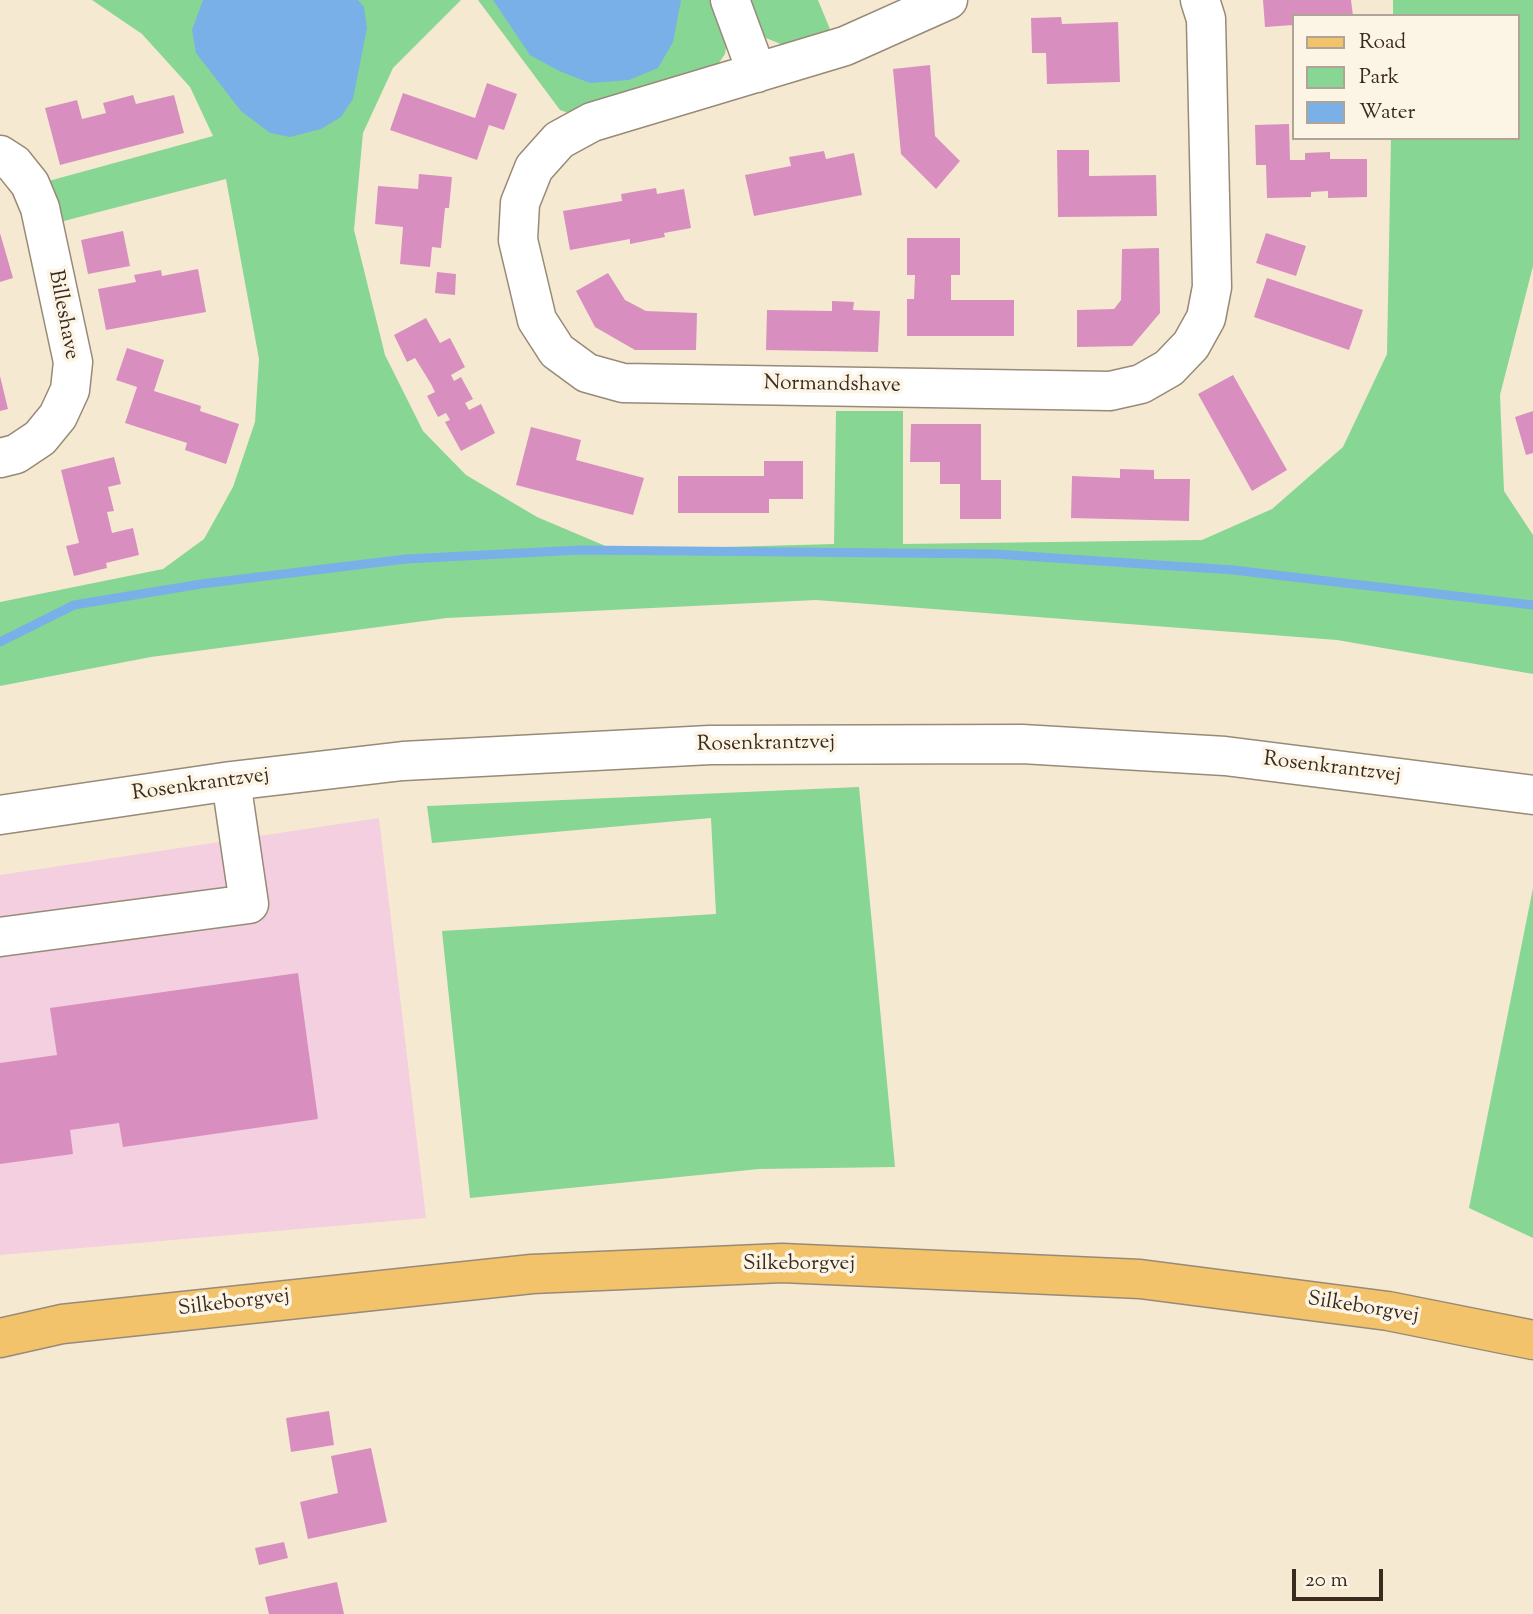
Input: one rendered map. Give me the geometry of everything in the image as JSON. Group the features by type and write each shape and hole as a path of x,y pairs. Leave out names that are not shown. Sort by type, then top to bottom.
{"main road":[{"name":"Silkeborgvej","path":"0,1338 62,1324 532,1274 782,1263 1140,1279 1388,1311 1533,1340"},
{"name":"Silkeborgvej","path":"0,1320 62,1324"}],"street":[{"path":"730,0 757,73"},
{"name":"Normandshave","path":"948,0 845,46 592,122 559,140 534,168 520,203 518,240 537,320 557,351 587,373 623,383 1110,391 1141,384 1169,368 1191,345 1206,318 1212,287 1206,19 1200,0"},
{"name":"Billeshave","path":"0,155 14,164 30,184 40,208 74,362 70,390 58,416 40,438 16,454 0,458"},
{"name":"Rosenkrantzvej","path":"0,815 231,781 403,761 710,745 1023,744 1225,756 1533,795"},
{"path":"0,937 249,904 231,781"}],"shaded area":[{"path":"379,818 426,1218 0,1255 0,875"}],"green space":[{"path":"92,0 461,0 393,68 363,133 354,230 385,355 423,431 466,475 537,517 615,550 834,544 836,411 903,411 903,544 1202,540 1272,509 1343,447 1387,354 1391,140 1519,140 1519,14 1393,14 1393,0 1533,0 1533,266 1500,395 1504,491 1533,535 1533,674 1337,640 816,600 447,618 151,657 0,686 0,602 163,569 204,539 233,487 255,422 259,359 226,179 60,222 45,182 213,136 190,87 142,34"},
{"path":"478,0 717,0 728,36 725,54 714,70 574,115 560,110"},
{"path":"745,0 818,0 832,34 783,45 766,38"},
{"path":"859,787 895,1167 759,1169 470,1198 442,931 716,914 711,818 432,843 427,806"},
{"path":"1533,888 1533,1238 1469,1208"}],"water":[{"path":"203,0 358,0 364,7 367,28 353,99 341,117 321,129 290,137 270,133 241,111 196,53 192,30"},
{"path":"493,0 681,0 673,42 658,68 629,80 590,83 559,71 530,55"}],"building":[{"path":"1263,0 1351,0 1353,14 1292,14 1292,25 1265,27"},
{"path":"1061,17 1062,24 1118,22 1120,82 1047,84 1046,53 1032,53 1031,18"},
{"path":"930,65 935,136 960,161 936,189 901,154 893,69"},
{"path":"487,83 517,94 504,130 489,125 477,160 390,130 403,93 475,118"},
{"path":"133,95 136,104 174,95 184,133 60,165 45,108 77,100 82,119 106,113 103,103"},
{"path":"1289,124 1290,160 1305,160 1305,153 1330,152 1330,159 1367,159 1367,197 1328,198 1328,191 1311,192 1311,197 1267,198 1266,165 1256,165 1255,125"},
{"path":"1057,150 1089,150 1089,176 1156,175 1157,216 1058,217"},
{"path":"824,151 826,159 854,153 862,195 754,216 745,175 791,166 789,157"},
{"path":"419,174 452,177 449,208 445,208 441,248 432,247 430,267 400,264 403,227 375,224 378,186 418,189"},
{"path":"656,188 657,194 684,189 691,228 664,233 665,237 630,244 630,239 570,250 563,211 622,201 621,194"},
{"path":"123,231 130,266 88,274 81,240"},
{"path":"0,233 13,278 0,282"},
{"path":"1266,233 1306,246 1296,276 1256,263"},
{"path":"907,238 960,238 960,275 951,275 951,300 1014,300 1014,336 907,336 907,299 914,299 915,275 907,275"},
{"path":"1159,248 1160,313 1132,346 1077,347 1077,310 1114,309 1121,300 1122,249"},
{"path":"198,269 206,312 106,330 98,289 136,282 134,275 161,270 162,276"},
{"path":"437,272 456,274 455,295 435,293"},
{"path":"608,273 625,300 646,311 697,313 696,350 635,350 595,327 576,291"},
{"path":"1267,278 1363,310 1349,350 1254,317"},
{"path":"832,301 854,302 853,310 880,311 878,352 766,350 767,310 832,311"},
{"path":"426,318 440,343 450,338 465,367 451,375 454,381 461,377 473,399 465,403 469,410 481,404 495,433 461,451 445,422 450,420 446,413 438,417 427,396 435,392 431,384 415,358 407,362 394,335"},
{"path":"127,348 164,360 154,391 201,406 200,411 239,424 226,464 185,450 187,443 125,423 137,387 116,380"},
{"path":"1233,375 1287,470 1252,491 1198,394"},
{"path":"0,376 8,409 0,411"},
{"path":"1533,411 1533,453 1526,455 1515,417"},
{"path":"911,424 981,424 981,480 1001,480 1001,519 960,519 960,484 940,484 940,462 910,462"},
{"path":"531,427 581,440 576,460 644,478 633,515 516,485"},
{"path":"114,457 121,484 108,487 114,511 107,512 112,533 133,528 139,555 106,563 107,568 74,576 66,546 79,543 61,470"},
{"path":"764,461 803,461 803,499 769,499 769,513 678,513 678,476 764,476"},
{"path":"1120,469 1154,470 1154,479 1190,479 1189,521 1071,518 1072,476 1120,478"},
{"path":"298,973 318,1119 123,1147 119,1123 70,1130 73,1154 0,1164 0,1063 57,1055 50,1008"},
{"path":"329,1411 334,1445 291,1452 286,1418"},
{"path":"371,1448 387,1522 308,1539 300,1502 338,1493 331,1456"},
{"path":"284,1542 288,1558 259,1565 255,1548"},
{"path":"337,1582 344,1614 269,1614 265,1597"}],"waterway":[{"path":"0,642 74,605 201,584 406,559 580,550 995,554 1233,570 1533,605"}]}
